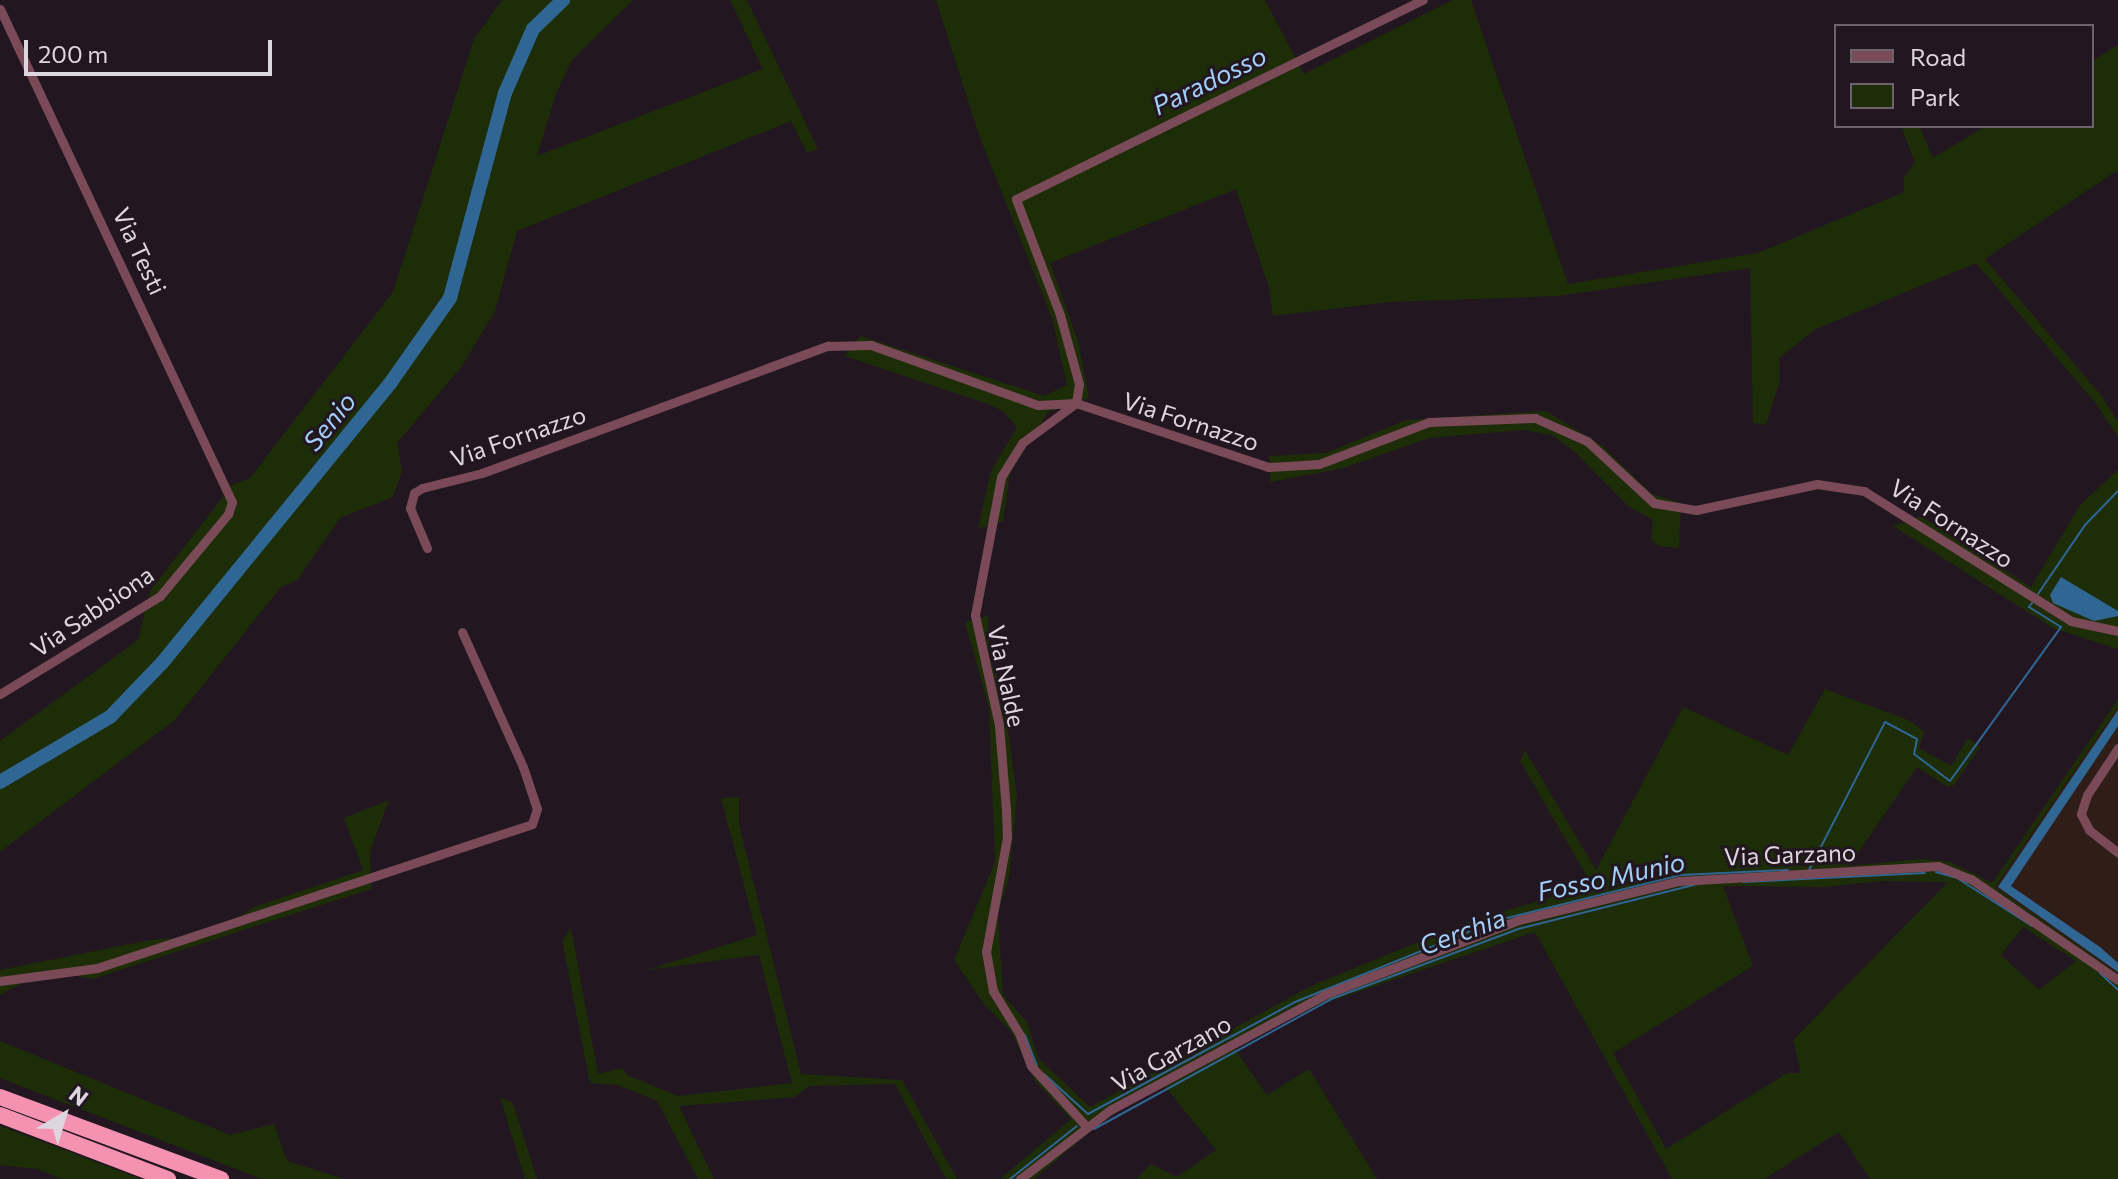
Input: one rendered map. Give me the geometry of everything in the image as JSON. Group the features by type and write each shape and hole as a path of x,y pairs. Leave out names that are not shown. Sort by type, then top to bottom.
{"highway":[{"path":"0,1097 221,1179"},
{"path":"0,1115 168,1179"}],"street":[{"path":"1076,403 1079,384 1060,315 1016,199 1423,0"},
{"name":"Via Testi","path":"0,9 232,502 228,514"},
{"name":"Via Fornazzo","path":"427,548 410,508 414,493 422,488 482,473 828,346 871,345 1038,405 1076,403 1268,467 1319,464 1429,422 1535,418 1587,441 1654,503 1696,510 1817,484 1864,491 2071,621 2118,631"},
{"name":"Via Nalde","path":"1076,403 1022,443 1001,477 974,623 999,725 1006,809 1004,861 987,928 987,969 1035,1073 1086,1126"},
{"name":"Via Sabbiona","path":"0,694 160,596 228,514"},
{"path":"0,981 97,968 532,824 537,809 523,767 462,632"},
{"path":"2118,748 2087,795 2081,814 2089,830 2118,853"},
{"name":"Via Garzano","path":"1020,1179 1086,1126 1326,994 1519,920 1679,881 1938,866 1971,879 2118,980"}],"shaded area":[{"path":"2118,707 2118,974 1995,888"}],"green space":[{"path":"502,0 633,0 572,60 556,94 537,156 763,69 730,0 747,0 818,149 807,153 791,121 517,231 495,311 462,366 397,443 402,471 393,497 340,518 298,579 280,588 175,720 0,852 0,741 138,640 150,591 232,485 250,478 393,292 474,39"},
{"path":"936,0 1265,0 1304,74 1453,0 1471,0 1568,284 1758,253 1904,192 1904,177 1915,162 1902,128 1920,128 1933,158 1983,128 2094,128 2094,60 2118,45 2118,170 1985,259 2100,394 2118,422 2118,437 2097,405 1976,263 1816,329 1779,358 1780,380 1766,425 1753,423 1750,268 1558,296 1389,302 1273,316 1269,288 1236,189 1050,263 1078,341 1089,398 1048,412 1010,473 1003,521 978,529 991,471 1017,427 1003,411 985,403 845,356 860,336 1044,396 1067,385 1052,318 980,138"},
{"path":"1546,411 1601,445 1652,494 1681,503 1679,548 1658,546 1651,539 1653,520 1628,506 1575,452 1552,435 1523,430 1429,438 1344,468 1270,482 1269,456 1326,453 1406,420"},
{"path":"2118,470 2118,649 2053,628 1893,526 1921,516 2031,587 2080,505"},
{"path":"988,616 989,657 1003,692 1017,797 1009,877 998,913 1003,995 1027,1022 1038,1058 1090,1107 1311,986 1470,921 1576,890 1586,875 1520,761 1525,750 1596,870 1683,707 1788,755 1825,689 1908,720 1924,731 1919,748 1951,766 1968,738 1980,747 1954,785 1948,787 1917,767 1849,866 1922,859 1950,862 1992,883 2118,699 2118,707 1995,887 2118,974 2118,1179 1870,1179 1839,1132 1764,1179 1672,1179 1535,932 1304,1010 1234,1048 1267,1095 1309,1069 1377,1179 1136,1179 1151,1164 1177,1177 1216,1150 1164,1085 1109,1116 1034,1179 1000,1179 1071,1119 1035,1081 1011,1031 983,1003 954,960 995,862 989,708 965,622","holes":["1882,881 1948,882 1793,1040 1801,1073 1787,1073 1666,1149 1613,1053 1753,966 1723,886 1824,887","2023,927 2076,961 2039,990 2001,955"]},
{"path":"739,797 739,824 801,1074 902,1080 957,1179 946,1179 895,1084 810,1086 795,1097 679,1106 714,1179 698,1179 657,1101 618,1085 590,1083 562,941 571,928 598,1074 623,1068 627,1075 678,1096 792,1083 759,955 647,970 757,935 721,798"},
{"path":"389,800 370,852 371,889 92,979 45,970 0,995 0,970 150,940 213,935 254,907 363,870 344,818"},
{"path":"0,1041 230,1135 274,1124 287,1161 344,1179 262,1179 0,1078"},
{"path":"500,1097 513,1103 537,1179 525,1179"},
{"path":"0,1126 141,1179 61,1179 38,1169 0,1165"}],"water":[{"path":"2061,577 2118,611 2118,616 2094,621 2053,603 2050,595"},
{"path":"2118,710 2118,726 2011,886 2100,947 2118,963 2118,972 1998,887"}],"waterway":[{"name":"Senio","path":"0,782 110,717 162,663 391,382 450,298 505,93 533,29 563,0"},
{"name":"Fosso Munio","path":"2038,594 2085,525 2118,491"},
{"name":"Fosso Munio","path":"1809,870 1885,722 1917,739 1914,754 1950,781 2061,627 2029,607 2032,603"},
{"name":"Fosso Munio","path":"1044,1074 1088,1114 1295,1002 1495,921 1681,875 1788,870"},
{"name":"Cerchia","path":"1936,872 1957,878 2032,926"},
{"name":"Cerchia","path":"1743,882 1925,873"},
{"name":"Cerchia","path":"1094,1129 1331,999 1518,929 1697,884"},
{"name":"Cerchia","path":"2100,973 2118,990"},
{"name":"Fosso Munio","path":"1025,1035 1037,1066"},
{"path":"1010,1179 1077,1126"}],"water label":[{"name":"Paradosso","path":"1209,80"}]}
